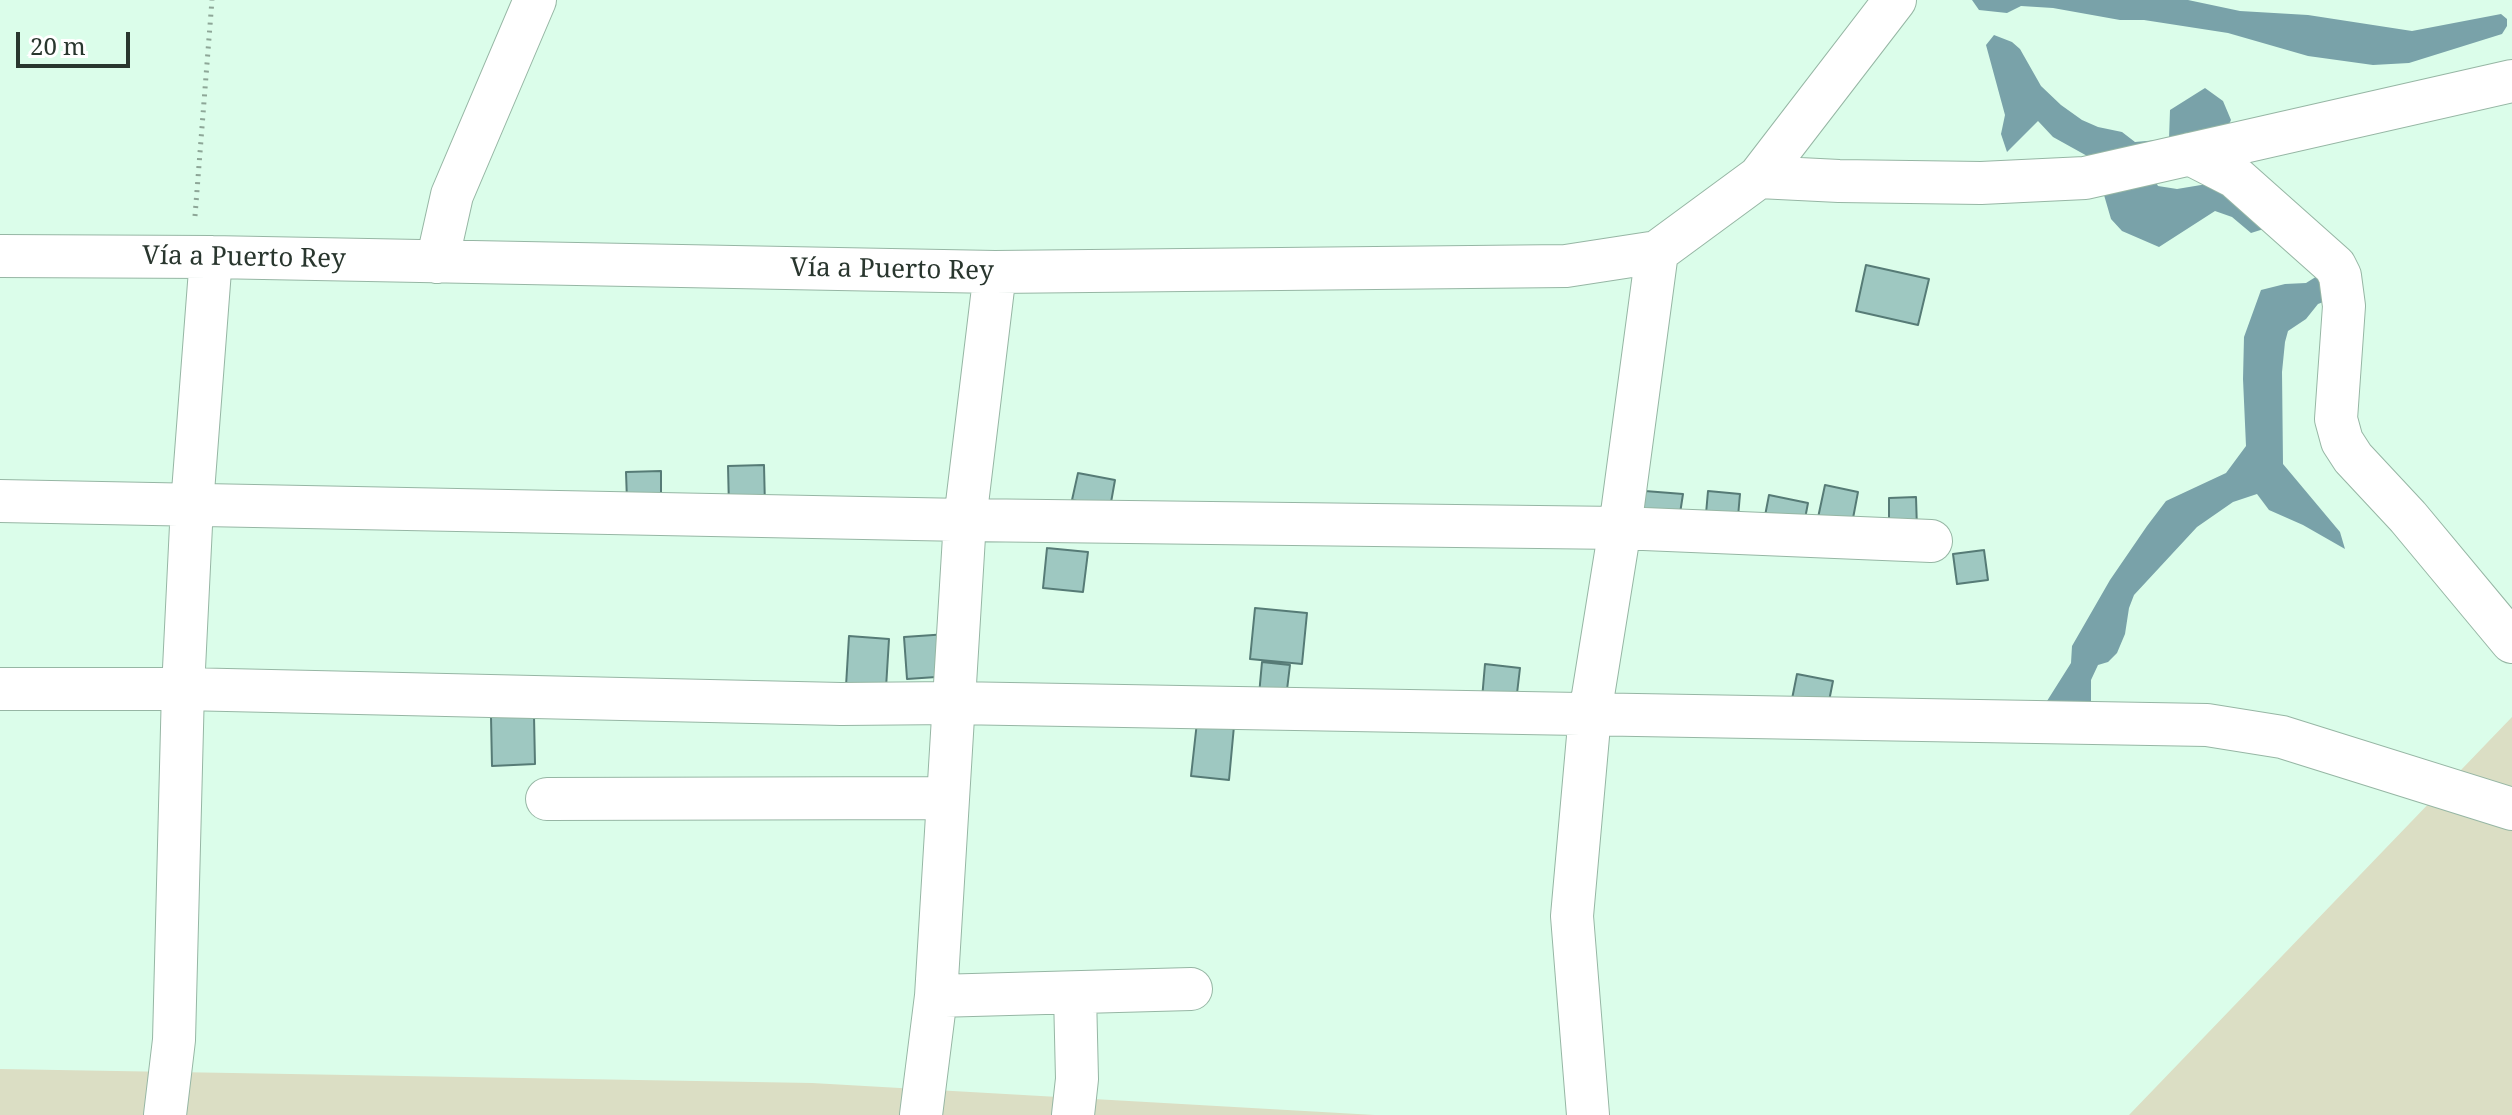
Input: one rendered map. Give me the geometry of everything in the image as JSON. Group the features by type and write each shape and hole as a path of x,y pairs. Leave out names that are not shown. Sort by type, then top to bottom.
{"street":[{"path":"437,262 452,195 535,0"},
{"name":"Vía a Puerto Rey","path":"0,256 995,272 1566,266 1657,252 1759,177 1895,0"},
{"path":"1759,177 1981,183 2032,183 2085,178 2512,81"},
{"path":"2190,154 2235,177 2335,266 2340,276 2344,306 2336,419 2342,441 2353,458 2408,517 2512,642"},
{"path":"1588,1115 1572,916 1590,714 1620,528 1657,252"},
{"path":"165,1115 174,1040 183,689 201,257"},
{"path":"921,1115 936,996 965,520 995,272"},
{"path":"0,501 965,520 1620,528 1931,541"},
{"path":"0,689 183,689 841,704 953,703 2207,725 2282,737 2512,809"},
{"path":"547,799 947,798"},
{"path":"936,996 1191,989"},
{"path":"1073,1115 1077,1079 1075,994"}],"path":[{"path":"201,257 212,0"}],"green space":[{"path":"2512,717 2512,1115 2129,1115"},
{"path":"0,1069 812,1083 1375,1115 0,1115"}],"water":[{"path":"1972,0 2188,0 2240,11 2308,15 2412,31 2501,14 2507,19 2507,26 2502,34 2409,63 2373,65 2308,56 2228,33 2144,20 2120,20 2053,8 2021,6 2007,13 1979,10"},
{"path":"1994,35 2020,49 2041,86 2061,105 2082,120 2122,132 2135,142 2169,139 2170,110 2205,88 2223,101 2231,120 2220,144 2142,157 2158,186 2177,189 2219,182 2270,227 2251,233 2232,217 2215,211 2159,247 2122,231 2111,219 2089,157 2053,137 2038,121 2007,152 2001,134 2005,115 1986,45"},
{"path":"2322,273 2331,299 2318,304 2306,319 2288,331 2285,342 2282,372 2283,464 2340,532 2345,549 2269,510 2257,494 2233,502 2197,527 2134,595 2117,653 2108,662 2098,665 2091,680 2091,706 2044,713 2047,701 2071,663 2072,646 2110,580 2147,526 2166,501 2226,473 2246,446 2244,337 2261,290 2306,283"}],"building":[{"path":"1866,265 1929,279 1918,325 1856,311"},
{"path":"764,465 765,507 729,508 728,466"},
{"path":"661,471 661,500 627,501 626,472"},
{"path":"1078,473 1115,480 1110,508 1072,500"},
{"path":"1825,485 1858,492 1850,534 1816,527"},
{"path":"1645,491 1683,494 1679,520 1643,516"},
{"path":"1708,491 1740,494 1737,528 1705,525"},
{"path":"1769,495 1808,503 1803,529 1764,521"},
{"path":"1916,497 1917,529 1889,529 1889,498"},
{"path":"1047,548 1088,552 1083,592 1043,588"},
{"path":"1984,550 1988,580 1957,584 1953,554"},
{"path":"1255,608 1307,613 1302,664 1250,659"},
{"path":"948,634 951,676 907,679 904,637"},
{"path":"849,636 889,639 886,688 846,686"},
{"path":"1262,662 1290,665 1286,698 1259,695"},
{"path":"1485,664 1520,668 1516,702 1482,699"},
{"path":"1797,674 1833,681 1828,706 1792,699"},
{"path":"534,716 535,764 492,766 491,717"},
{"path":"1197,722 1234,726 1229,780 1191,776"}]}
